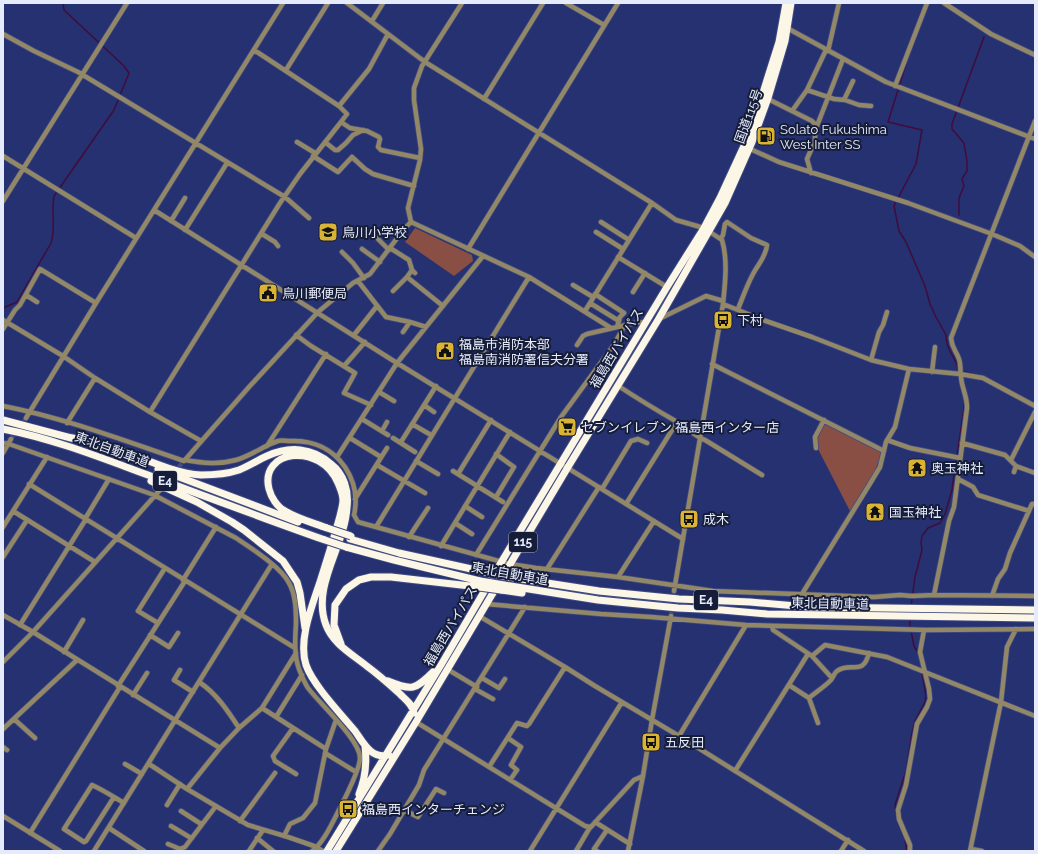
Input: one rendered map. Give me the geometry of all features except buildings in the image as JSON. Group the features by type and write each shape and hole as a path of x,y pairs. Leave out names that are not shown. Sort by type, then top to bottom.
{"highway":[{"name":"国道115号","path":"765,98 779,42 786,3"},
{"name":"国道115号","path":"707,230 720,198 747,147 777,70 791,3"},
{"name":"福島西バイパス","path":"336,851 416,722 444,667 502,561 667,287 707,230"},
{"name":"福島西バイパス","path":"327,851 386,756 413,709 479,616 617,385 658,320 707,230"},
{"name":"東北自動車道","path":"3,420 67,437 147,464 262,509 399,553 508,577 599,591 679,599 750,602 808,607 1035,610"},
{"name":"東北自動車道","path":"3,429 62,444 102,457 236,508 346,547 480,584 598,600 678,608 767,614 1035,618"},
{"path":"67,437 108,446 174,469 201,475 222,474 239,470 268,456 286,450 308,450 328,460 338,470 344,483 347,492 347,508 343,527 324,589 322,606 324,619 328,630 335,641 381,677 403,697 413,709 416,722"},
{"path":"62,444 184,495 221,515 244,530 283,561 291,571 297,582 300,593 306,634"},
{"path":"327,530 284,511 277,505 271,494 268,480 270,472 277,462 289,456 295,455 317,459 328,467 336,477 342,495 340,516 309,616 304,643 305,659 311,676 365,746 377,754 386,756 397,752"},
{"path":"342,646 334,625 335,605 343,592 359,580 372,577 391,577 480,584"},
{"path":"381,677 401,686 410,688 422,683 444,667"},
{"path":"353,810 366,772 367,764 365,746"}],"street":[{"path":"3,201 127,3"},
{"path":"26,418 136,238 283,3"},
{"path":"286,70 328,3"},
{"path":"347,3 425,62 652,203 676,220 707,230 721,238 723,242 725,284 723,303 675,588"},
{"path":"372,21 383,3"},
{"path":"411,222 408,208 420,158 420,142 414,100 414,88 419,71 462,3"},
{"path":"484,99 542,3"},
{"path":"566,3 604,25"},
{"path":"468,249 618,3"},
{"path":"792,111 807,90 827,50 839,3"},
{"path":"895,86 927,3"},
{"path":"944,3 991,34 1035,56"},
{"path":"787,28 886,82 1035,139"},
{"path":"3,34 82,75 116,95 285,197 309,218"},
{"path":"339,106 369,69 388,34"},
{"path":"150,412 300,174 347,114 339,106 254,50"},
{"path":"811,173 807,159 814,144 815,131 842,59"},
{"path":"844,100 853,81"},
{"path":"807,90 859,105 870,106"},
{"path":"765,98 812,121 817,126"},
{"path":"934,595 949,521 954,507 967,400 960,374 960,363 952,347 951,338 1035,121"},
{"path":"341,122 350,128 367,131 379,137 378,147 381,150 420,158"},
{"path":"325,142 335,150 338,150 353,135 363,130"},
{"path":"297,142 338,172 352,157 373,174 414,186"},
{"path":"747,147 778,162 908,203 992,234 1020,246 1035,257"},
{"path":"3,156 136,238"},
{"path":"185,230 227,163"},
{"path":"171,221 185,198"},
{"path":"585,311 652,203"},
{"path":"154,210 397,363 683,539"},
{"path":"411,222 529,277 611,328"},
{"path":"185,460 318,312 353,283 370,274 411,222"},
{"path":"601,222 629,240"},
{"path":"721,238 727,222 751,238 767,245 766,252 753,273 738,309"},
{"path":"370,232 390,249 408,260 413,272 393,291"},
{"path":"596,232 623,249"},
{"path":"262,234 275,242 278,246"},
{"path":"362,249 380,262"},
{"path":"342,252 353,263 364,278"},
{"path":"337,457 397,363 483,256"},
{"path":"618,257 667,287"},
{"path":"3,329 5,321 26,295 40,269 96,303"},
{"path":"634,292 645,273"},
{"path":"407,277 443,306"},
{"path":"376,527 529,277"},
{"path":"358,281 386,317 426,327"},
{"path":"574,284 624,313 620,317 617,327"},
{"path":"26,295 37,302"},
{"path":"658,320 706,296 763,320 812,336 871,360 909,369 960,374 989,380 1035,406"},
{"path":"590,303 619,321"},
{"path":"354,335 377,306"},
{"path":"871,360 879,332 887,312"},
{"path":"5,321 150,412 201,441"},
{"path":"403,332 410,322"},
{"path":"577,345 583,336 587,334 639,322 646,323"},
{"path":"476,555 561,417 613,346 625,325"},
{"path":"296,335 344,366 355,375 344,393 371,405"},
{"path":"344,366 365,342"},
{"path":"932,372 935,347"},
{"path":"266,447 326,354"},
{"path":"712,364 884,451"},
{"path":"802,594 880,466 887,440 895,427 909,369"},
{"path":"67,423 95,378"},
{"path":"617,385 646,405 677,422 700,438 706,440 762,475"},
{"path":"401,442 436,386"},
{"path":"379,392 394,401"},
{"path":"3,406 30,411 119,439 184,462 185,460 215,464 237,460 278,441 302,440 323,447 337,457 353,480 356,507 354,515 358,522 510,564 618,577 675,588 874,597 900,595 1035,596"},
{"path":"424,406 434,412"},
{"path":"1011,460 1035,412"},
{"path":"362,419 388,435"},
{"path":"458,474 491,420"},
{"path":"816,448 816,437 824,420"},
{"path":"382,431 388,422"},
{"path":"626,504 677,422"},
{"path":"412,424 431,436"},
{"path":"441,546 510,432"},
{"path":"350,438 381,457"},
{"path":"393,438 415,452"},
{"path":"547,569 631,441 638,439 647,443"},
{"path":"887,440 910,448 960,458"},
{"path":"3,453 10,442"},
{"path":"3,443 10,442 46,457 154,494 246,544 272,564 290,583 295,606 296,651 298,667 309,689 353,741 360,756 356,772 338,811 314,848"},
{"path":"962,443 1005,455 1016,466 1035,473"},
{"path":"355,499 387,448"},
{"path":"496,454 514,467 496,497"},
{"path":"3,527 46,457"},
{"path":"416,460 438,474"},
{"path":"376,465 425,493"},
{"path":"1014,472 1016,466"},
{"path":"453,471 503,502"},
{"path":"20,625 109,479"},
{"path":"958,479 973,487 978,495 1029,511"},
{"path":"30,484 241,615 296,651"},
{"path":"3,662 33,632 154,494 160,490"},
{"path":"992,596 998,579 1005,569 1010,553 1032,504 1035,504"},
{"path":"464,506 482,517"},
{"path":"409,536 428,508"},
{"path":"13,511 95,562"},
{"path":"3,557 27,520"},
{"path":"618,577 654,521"},
{"path":"454,523 472,534"},
{"path":"30,833 216,527"},
{"path":"94,851 272,564"},
{"path":"158,623 138,611 165,568"},
{"path":"486,604 601,614 670,617 746,625 924,630 1035,630"},
{"path":"378,851 390,834 420,782 424,770 525,607"},
{"path":"3,615 220,748"},
{"path":"479,616 679,736 864,851"},
{"path":"628,851 643,776 670,617"},
{"path":"64,652 83,620"},
{"path":"679,736 746,625"},
{"path":"772,626 773,630 810,655 832,678"},
{"path":"982,851 970,850 1001,702 1007,647 1016,629"},
{"path":"910,851 910,845 899,819 898,810 906,785 917,724 930,699 920,652 924,630"},
{"path":"150,635 169,647 178,633"},
{"path":"734,771 810,655 825,644 887,657 1035,716"},
{"path":"187,789 220,748 239,728 262,708 296,651"},
{"path":"809,698 832,678 836,671 843,668 858,667 867,662 869,653"},
{"path":"3,729 77,660"},
{"path":"444,667 492,699"},
{"path":"490,767 517,723 527,726 529,724 565,667"},
{"path":"180,670 174,680 193,692"},
{"path":"133,695 147,673"},
{"path":"276,717 302,675"},
{"path":"482,678 499,688 505,679"},
{"path":"199,682 208,688 239,728"},
{"path":"789,685 809,698 818,723"},
{"path":"530,851 622,702"},
{"path":"262,708 356,772"},
{"path":"14,719 35,738"},
{"path":"284,836 290,824 303,818 315,803 325,751 336,720"},
{"path":"416,722 585,826 589,827 594,824"},
{"path":"293,728 273,756 275,761 296,774"},
{"path":"508,738 521,747 511,765 517,770 510,780"},
{"path":"125,764 142,774"},
{"path":"148,764 240,821 323,851"},
{"path":"240,821 275,773"},
{"path":"576,851 594,824 634,780 643,776"},
{"path":"168,804 180,784"},
{"path":"114,797 86,841 84,842 64,829 92,785 114,797 124,803"},
{"path":"404,810 418,817 436,789 444,793"},
{"path":"168,844 180,849 183,848 216,806"},
{"path":"181,811 201,824"},
{"path":"3,816 60,851"},
{"path":"594,824 630,844"},
{"path":"171,826 191,838"},
{"path":"109,828 144,851"},
{"path":"250,851 262,830"},
{"path":"597,851 594,849 607,830"},
{"path":"257,838 268,846 269,850"},
{"path":"841,851 848,840"}],"shaded area":[{"path":"415,228 472,255 473,261 454,276 405,242"},
{"path":"825,422 882,451 873,475 851,513 818,449 818,433"}],"waterway":[{"path":"3,308 17,302 51,243 53,232 54,196 114,110 129,73 124,66 64,10 63,3"},
{"path":"959,215 959,198 964,186 962,179 967,171 967,161 964,143 952,129 952,124 984,37"},
{"path":"898,198 916,164 922,130 888,122 906,64"},
{"path":"896,201 894,206 899,231 906,242 925,286 930,304 946,335 947,344 957,364 960,383"},
{"path":"962,371 981,376"},
{"path":"985,377 1020,396"},
{"path":"957,456 964,398"},
{"path":"911,606 915,577 922,550 922,536 928,528 940,523 945,514 952,490 956,459"},
{"path":"910,619 910,627"},
{"path":"911,631 914,646 919,654"},
{"path":"897,820 895,805 906,771 912,733 915,721 925,702 926,696 922,673"},
{"path":"898,823 904,836"},
{"path":"905,840 907,851"}],"tunnel":[{"path":"11,439 26,418"},
{"path":"166,482 184,461"},
{"path":"671,616 674,591"}],"place":[{"name":"Solato Fukushima West Inter SS","path":"766,136"},
{"name":"鳥川小学校","path":"328,232"},
{"name":"鳥川郵便局","path":"268,293"},
{"name":"下村","path":"723,320"},
{"name":"福島市消防本部 福島南消防署信夫分署","path":"445,351"},
{"name":"セブンイレブン 福島西インター店","path":"567,427"},
{"name":"奥玉神社","path":"917,468"},
{"name":"国玉神社","path":"875,512"},
{"name":"成木","path":"689,519"},
{"name":"五反田","path":"651,742"},
{"name":"福島西インターチェンジ","path":"348,809"}]}
